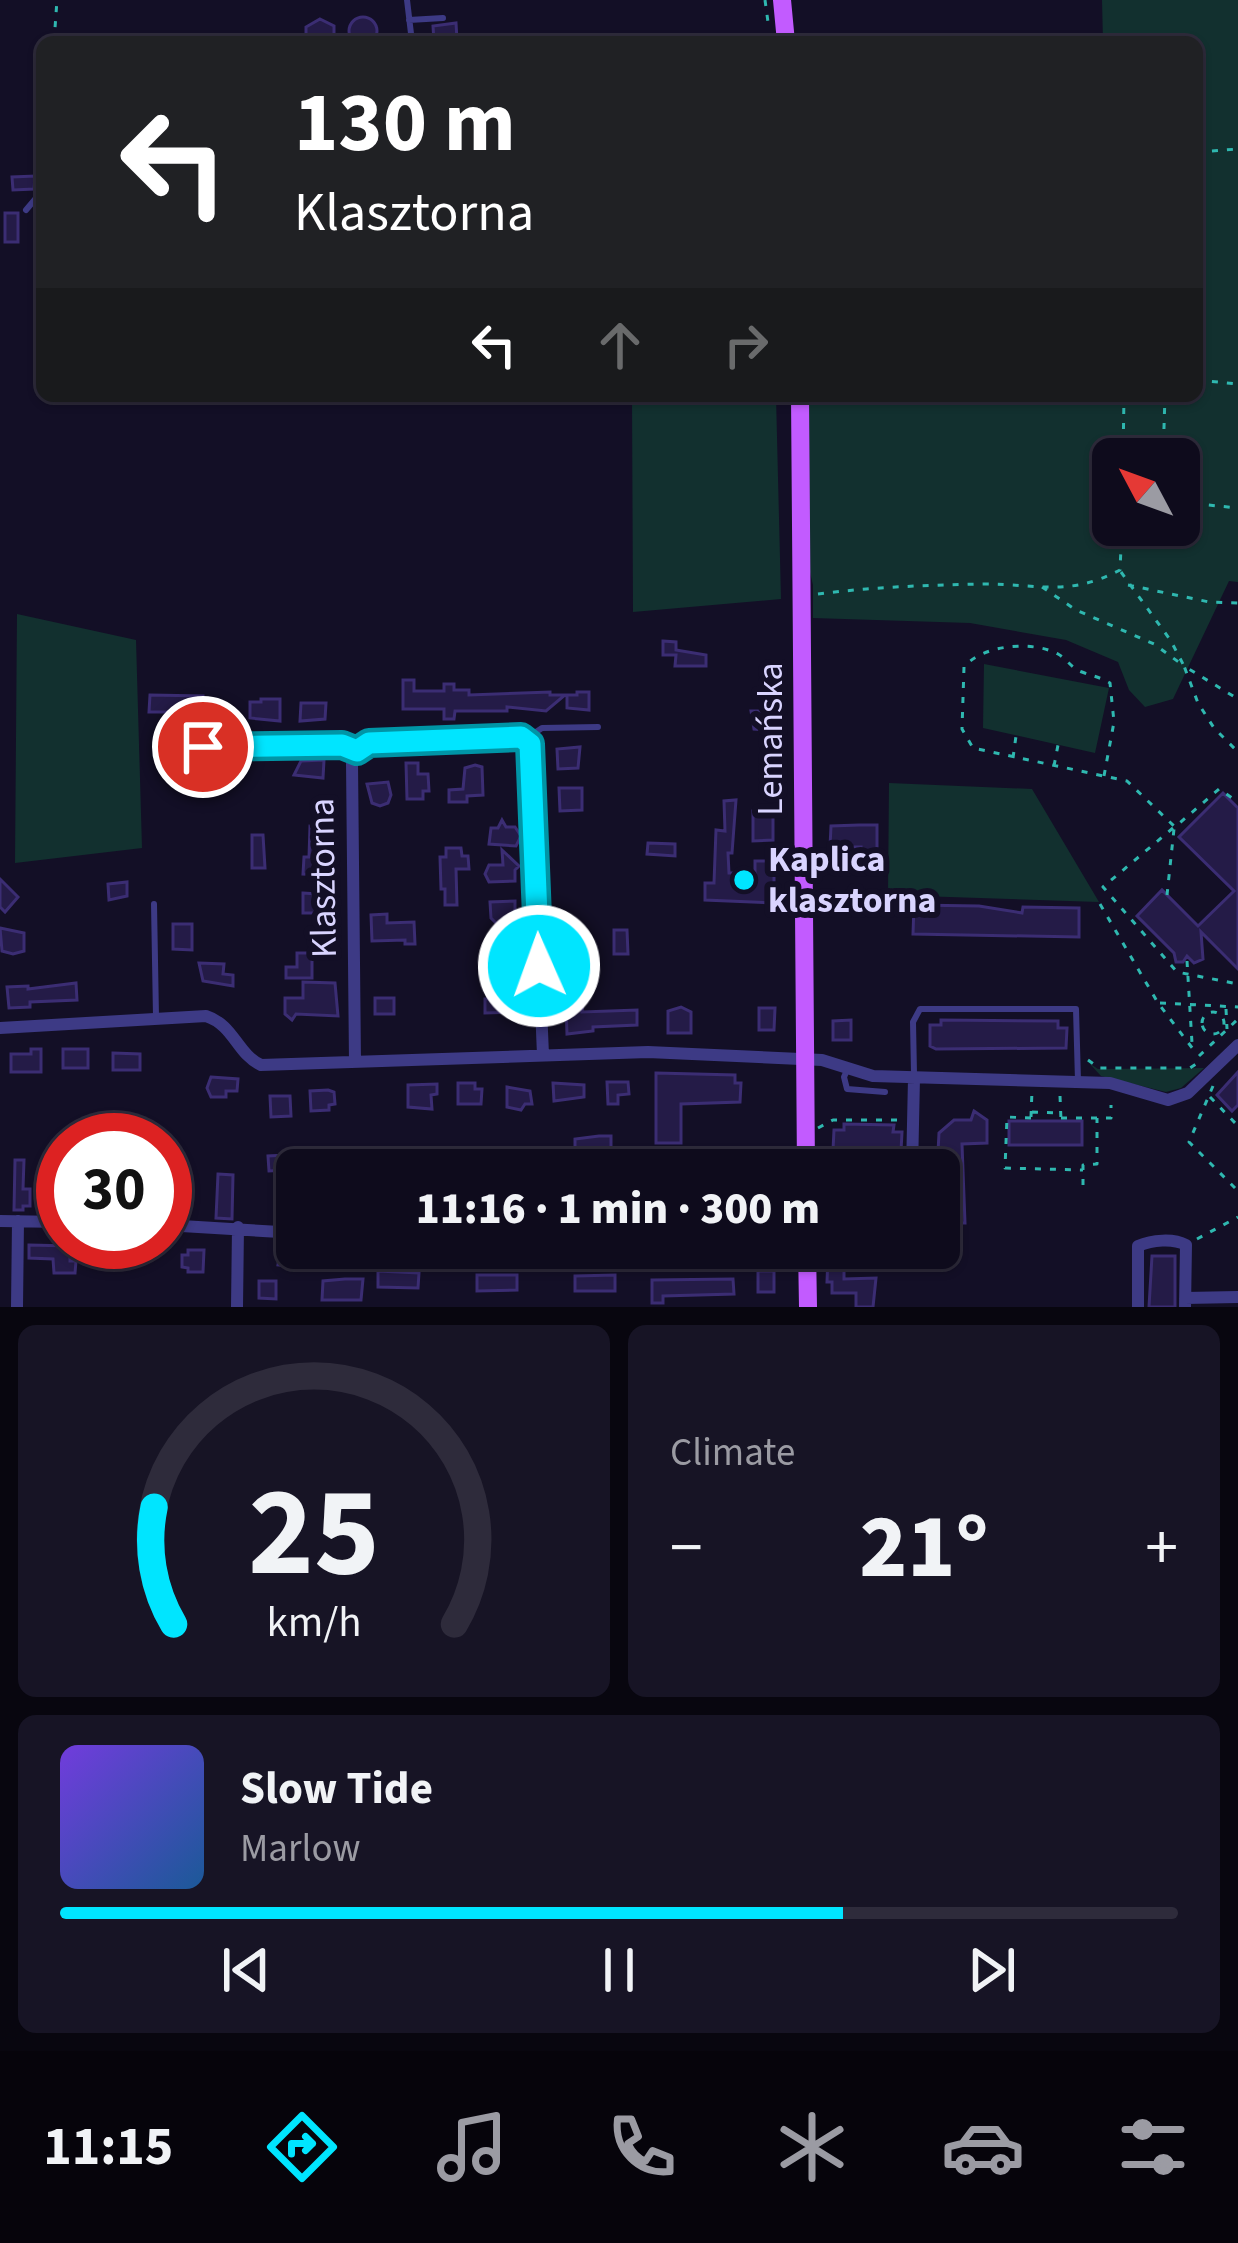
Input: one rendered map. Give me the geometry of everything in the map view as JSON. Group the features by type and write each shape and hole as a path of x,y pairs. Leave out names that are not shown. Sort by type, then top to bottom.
{"main road":[{"path":"782,0 785,36"},
{"name":"Lemańska","path":"800,402 806,1149"},
{"path":"807,1269 808,1307"}],"street":[{"path":"525,740 530,744 542,1055"},
{"name":"Klasztorna","path":"356,1062 352,763 357,751 369,743 525,740"},
{"path":"0,1028 156,1017 216,1019 237,1037 251,1061 261,1065 648,1052 830,1061 874,1076 1117,1084 1168,1100 1181,1097 1238,1045"},
{"path":"912,1149 914,1078"},
{"path":"0,1221 36,1221"},
{"path":"17,1307 18,1221"},
{"path":"192,1226 276,1231"},
{"path":"237,1307 238,1227"},
{"path":"1138,1307 1138,1246 1149,1241 1186,1245 1185,1303 1238,1297"}],"lane":[{"path":"407,0 411,36"},
{"path":"409,20 443,18"},
{"path":"26,210 36,198"},
{"path":"525,740 542,728 598,727"},
{"path":"157,748 342,745 357,751"},
{"path":"154,904 156,1017"},
{"path":"914,1078 913,1022 924,1008 1076,1009 1078,1082"},
{"path":"848,1068 847,1089 885,1092"}],"path":[{"path":"55,36 57,0"},
{"path":"765,0 768,21"},
{"path":"1203,151 1238,148"},
{"path":"1203,381 1238,384"},
{"path":"1123,438 1124,402"},
{"path":"1163,438 1165,402"},
{"path":"1200,504 1238,508"},
{"path":"1121,546 1120,570 1171,641 1214,728 1238,752"},
{"path":"801,596 881,586 1075,589 1120,570"},
{"path":"1128,584 1209,602 1238,603"},
{"path":"1040,586 1076,610 1154,644 1238,699"},
{"path":"1103,776 1114,722 1112,687 1051,651 999,649 981,653 964,667 962,728 973,748 1126,781 1175,827"},
{"path":"1013,758 1016,736"},
{"path":"1054,766 1058,745"},
{"path":"1238,802 1219,789 1103,886 1177,972 1238,984"},
{"path":"1167,895 1175,827"},
{"path":"1100,904 1158,1003 1202,1060"},
{"path":"1187,961 1193,1049"},
{"path":"1158,1003 1238,1007"},
{"path":"1226,1007 1225,1021 1222,1029 1215,1034 1206,1032 1202,1024 1211,1011 1220,1013 1225,1021 1227,1029"},
{"path":"1078,1060 1099,1068 1190,1068 1238,1019"},
{"path":"1190,1025 1202,1024"},
{"path":"1216,1077 1189,1142 1238,1192"},
{"path":"1031,1116 1032,1088"},
{"path":"1060,1088 1061,1117"},
{"path":"1210,1094 1220,1088"},
{"path":"1210,1094 1238,1126"},
{"path":"1046,1100 1046,1112"},
{"path":"1083,1169 1005,1168 1007,1117 1046,1112 1061,1117 1111,1118 1111,1105"},
{"path":"1083,1185 1083,1165 1097,1164 1097,1118"},
{"path":"817,1129 833,1120 905,1120"},
{"path":"1186,1245 1238,1217"}],"green space":[{"path":"1102,0 1238,0 1238,582 1229,581 1173,699 1145,707 1129,690 1118,662 1066,640 970,623 813,618 808,564 808,402 1203,402 1203,36 1103,36"},
{"path":"632,402 776,402 781,599 633,612"},
{"path":"17,614 136,640 142,848 15,863"},
{"path":"984,664 1109,688 1095,753 983,728"},
{"path":"889,783 1032,789 1099,902 888,895"},
{"path":"1089,1063 1098,1069 1204,1068 1181,1088 1166,1092 1101,1076"}],"building":[{"path":"358,18 368,18 376,26 376,36 350,36 350,26"},
{"path":"320,19 334,26 334,36 306,36 306,27"},
{"path":"456,23 457,36 434,36 433,26"},
{"path":"35,176 34,189 13,190 12,177"},
{"path":"5,213 18,213 18,242 5,242"},
{"path":"663,641 676,642 676,650 706,655 706,666 675,666 676,655 663,655"},
{"path":"403,680 414,680 414,691 444,691 444,684 454,684 454,690 469,690 469,695 565,695 546,711 507,707 507,711 455,711 454,719 444,719 444,709 403,709"},
{"path":"589,692 589,710 567,708 567,695"},
{"path":"150,695 203,696 203,718 182,724 182,712 149,712"},
{"path":"280,699 280,721 250,718 250,702"},
{"path":"301,703 326,703 325,719 300,721"},
{"path":"751,711 769,711 768,730 754,729"},
{"path":"580,747 578,768 558,769 557,749"},
{"path":"324,760 323,778 294,775 301,761"},
{"path":"406,763 418,763 418,774 428,774 429,791 423,791 423,799 407,799"},
{"path":"482,767 483,795 467,796 467,802 449,802 449,790 463,789 465,768"},
{"path":"388,782 388,803 372,803 367,784"},
{"path":"559,788 582,788 582,810 560,811"},
{"path":"1223,793 1238,808 1238,969 1201,932 1203,959 1194,963 1187,956 1176,962 1174,953 1137,916 1162,890 1198,926 1234,891 1179,837"},
{"path":"736,800 729,873 755,873 755,861 774,861 774,903 705,900 705,883 714,883 716,830 725,831 724,801"},
{"path":"315,803 336,803 336,816 326,816 324,875 303,874 310,826 315,826"},
{"path":"773,810 773,840 753,841 753,811"},
{"path":"502,820 521,836 516,846 489,844 491,828 498,828"},
{"path":"877,825 877,870 860,869 861,847 830,847 831,826"},
{"path":"252,835 263,835 265,868 252,868"},
{"path":"648,843 675,844 675,856 647,854"},
{"path":"446,848 461,848 462,856 468,856 469,869 456,869 457,905 445,905 445,889 441,889 440,857 446,857"},
{"path":"502,850 519,866 515,881 489,882 485,874 489,865 503,865"},
{"path":"0,879 18,897 5,912 0,907"},
{"path":"127,882 127,896 109,900 108,884"},
{"path":"303,893 332,895 332,907 321,907 321,913 303,913"},
{"path":"515,901 515,916 502,929 491,918 490,902"},
{"path":"914,905 979,906 1022,913 1023,907 1079,908 1079,937 913,934"},
{"path":"387,914 387,923 414,922 415,944 372,941 371,915"},
{"path":"173,924 192,924 192,950 173,949"},
{"path":"0,928 24,933 24,951 2,951"},
{"path":"313,930 332,930 332,943 313,945"},
{"path":"614,930 627,930 628,954 614,954"},
{"path":"496,939 512,939 511,964 497,964 493,956"},
{"path":"297,953 312,953 312,978 286,978 286,967 297,967"},
{"path":"199,963 224,964 223,974 233,975 233,986 203,981"},
{"path":"586,975 582,1012 637,1010 637,1025 593,1027 593,1031 567,1034 565,976"},
{"path":"303,982 335,983 338,1016 296,1014 292,1020 285,1014 285,998 303,998"},
{"path":"76,983 77,1000 9,1008 7,987"},
{"path":"375,998 394,998 394,1014 375,1014"},
{"path":"514,998 514,1012 485,1013 485,999"},
{"path":"681,1007 691,1012 691,1033 668,1033 668,1011"},
{"path":"759,1008 775,1008 774,1030 759,1030"},
{"path":"851,1020 851,1040 833,1040 833,1021"},
{"path":"941,1020 1058,1021 1058,1028 1067,1028 1066,1048 936,1049 930,1046 930,1025 941,1025"},
{"path":"31,1049 41,1049 41,1072 11,1072 11,1054 31,1054"},
{"path":"63,1049 88,1049 88,1068 63,1068"},
{"path":"113,1053 140,1054 140,1070 113,1070"},
{"path":"1238,1072 1238,1105 1232,1111 1217,1095"},
{"path":"656,1073 735,1075 735,1083 741,1083 740,1102 681,1104 681,1143 656,1143"},
{"path":"211,1077 238,1079 237,1091 211,1097 207,1088"},
{"path":"607,1082 628,1082 629,1094 618,1095 618,1104 608,1104"},
{"path":"458,1083 475,1083 475,1089 482,1089 481,1104 458,1104"},
{"path":"553,1083 584,1085 584,1097 554,1101"},
{"path":"437,1084 437,1094 431,1095 432,1109 408,1107 408,1085"},
{"path":"507,1087 530,1091 532,1104 521,1110 507,1107"},
{"path":"310,1091 334,1092 335,1104 329,1110 311,1111"},
{"path":"270,1096 290,1096 291,1116 271,1117"},
{"path":"974,1111 987,1120 987,1143 962,1144 965,1223 960,1223 960,1149 938,1149 939,1133 954,1120 971,1120"},
{"path":"1009,1121 1082,1121 1082,1145 1009,1145"},
{"path":"844,1124 894,1125 893,1132 902,1132 901,1149 833,1149 834,1130 844,1130"},
{"path":"611,1136 611,1149 575,1149 575,1139"},
{"path":"268,1156 276,1156 276,1171 269,1171"},
{"path":"15,1160 24,1160 23,1189 30,1189 30,1206 23,1210 14,1210"},
{"path":"218,1174 233,1175 232,1219 216,1218"},
{"path":"29,1245 36,1245 36,1258 29,1258"},
{"path":"192,1250 204,1250 203,1272 188,1272"},
{"path":"1152,1256 1175,1256 1175,1307 1149,1307"},
{"path":"827,1269 844,1269 844,1279 876,1278 873,1307 856,1307 856,1293 832,1293 832,1282 827,1282"},
{"path":"378,1271 419,1273 418,1288 378,1287"},
{"path":"758,1271 774,1271 774,1292 758,1292"},
{"path":"477,1275 517,1275 517,1290 477,1291"},
{"path":"615,1275 615,1291 575,1291 575,1276"},
{"path":"363,1279 361,1300 322,1300 323,1281"},
{"path":"733,1279 734,1294 663,1296 663,1303 652,1303 652,1280"},
{"path":"259,1281 276,1281 276,1299 259,1298"}],"place":[{"name":"Kaplica klasztorna","path":"744,880"}],"route":[{"path":"203,747 342,745 357,751 369,743 521,737 530,744 539,966"}]}
